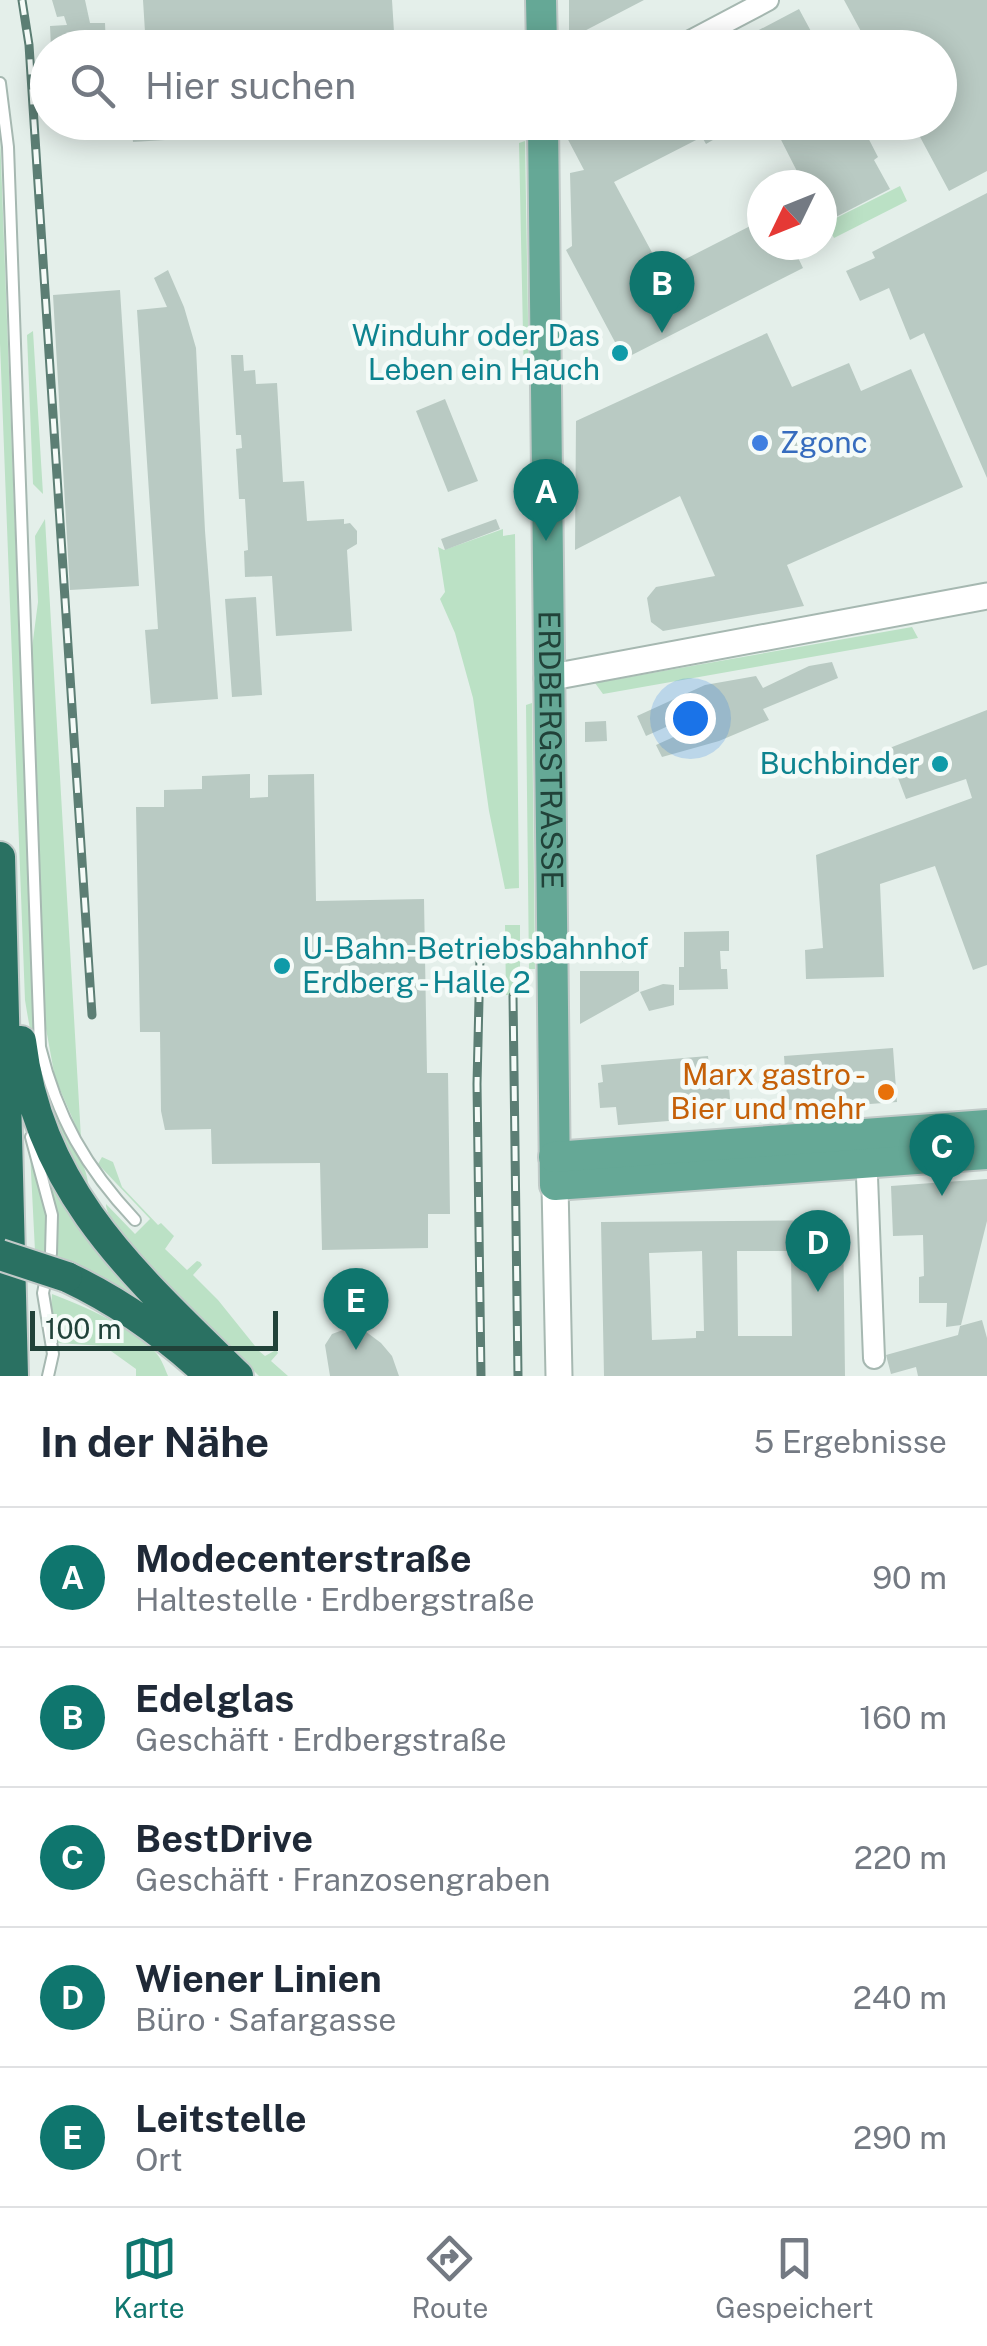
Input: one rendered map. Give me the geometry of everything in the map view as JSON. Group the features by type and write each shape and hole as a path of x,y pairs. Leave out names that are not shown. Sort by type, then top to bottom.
{"highway":[{"path":"0,857 29,1376"},
{"path":"6,967 13,1376"},
{"path":"6,967 15,970 29,1090 64,1180 118,1252 238,1376"},
{"path":"0,1255 67,1277 122,1305 210,1376"}],"main road":[{"path":"542,0 542,30"},
{"name":"ERDBERGSTRASSE","path":"543,140 555,1171"},
{"path":"555,1171 866,1148 987,1124"},
{"path":"866,1148 987,1154"}],"street":[{"path":"711,30 768,0"},
{"path":"547,678 987,596"},
{"path":"866,1148 874,1358"},
{"name":"ERDBERGSTRASSE","path":"555,1171 560,1376"}],"lane":[{"path":"0,83 8,147 40,1047 54,1094 78,1147 99,1180 136,1220"},
{"path":"550,955 623,955"},
{"path":"6,967 21,1095 52,1215 44,1293 53,1354 48,1376"}],"green space":[{"path":"0,134 34,1037 45,1084 85,1169 88,1190 64,1144 47,1098 34,1050 25,1000 0,343"},
{"path":"525,141 529,380 524,381 519,143"},
{"path":"900,186 907,201 837,236 837,218"},
{"path":"33,331 43,494 33,484 27,335"},
{"path":"45,519 81,1138 55,1078 45,1023 32,648 38,602 35,536"},
{"path":"503,529 503,536 515,534 519,888 505,889 473,698 455,633 440,599 445,592 438,547 444,550"},
{"path":"912,627 918,638 603,694 595,683"},
{"path":"532,703 535,969 529,969 526,705"},
{"path":"505,925 520,925 520,994 506,995"},
{"path":"29,1132 155,1310 35,1251"},
{"path":"102,1157 113,1162 122,1187 174,1236 165,1249 187,1270 200,1262 202,1265 193,1275 259,1351 265,1356 276,1350 278,1353 271,1361 288,1376 259,1376 125,1239 106,1204 135,1234 150,1219 98,1164"},
{"path":"52,1294 137,1336 157,1354 168,1376 136,1376 136,1369 104,1346 57,1343"}],"building":[{"path":"52,0 85,0 90,23 105,23 105,30 50,30 50,26 67,25 64,16 57,17"},
{"path":"143,0 392,0 394,30 145,30"},
{"path":"569,0 644,0 586,30 569,30"},
{"path":"844,0 987,0 987,171 949,191 922,140 957,140 957,30 860,30"},
{"path":"799,9 810,30 759,30"},
{"path":"568,140 696,140 614,182 662,271 747,228 747,260 799,260 803,268 624,359 566,250 572,246 570,173 584,170"},
{"path":"781,140 869,140 878,157 874,160 890,189 837,216 837,170 796,170"},
{"path":"987,193 987,478 924,333 910,340 889,288 860,301 846,271 875,258 872,252"},
{"path":"168,270 196,348 218,699 151,704 145,630 158,629 137,310 167,307 154,278"},
{"path":"120,290 139,586 70,590 53,295"},
{"name":"Zgonc","path":"767,333 792,387 849,363 861,391 911,369 963,487 787,565 804,606 663,631 651,622 647,598 656,587 715,576 680,496 575,550 576,421"},
{"path":"231,355 243,355 244,371 255,370 256,384 277,383 283,482 304,481 307,521 344,519 344,524 350,523 357,531 357,544 347,550 352,631 276,636 272,576 245,577 245,499 239,499 236,449 242,448 241,435 236,435"},
{"path":"445,399 478,481 448,492 416,411"},
{"path":"496,519 500,529 445,550 441,539"},
{"path":"256,597 262,695 232,697 225,599"},
{"path":"832,662 838,678 763,709 769,720 719,741 662,757 656,745 711,720 706,709 646,736 637,716 705,685 756,676 763,688 809,666"},
{"path":"987,710 987,965 973,970 935,866 880,884 884,977 806,979 805,950 823,948 816,855 972,798 966,779 906,799 887,749"},
{"path":"606,721 607,741 585,742 585,722"},
{"name":"U-Bahn-Betriebsbahnhof Erdberg - Halle 2","path":"250,774 250,798 268,797 268,775 314,774 316,901 424,899 427,1073 448,1073 450,1214 428,1214 428,1248 322,1250 320,1163 212,1164 211,1129 165,1130 161,1111 160,1032 140,1032 136,807 164,807 164,790 202,789 202,776"},
{"path":"729,931 729,951 720,951 721,969 727,969 728,989 679,990 679,967 684,967 684,932"},
{"path":"580,971 639,971 639,991 580,1024"},
{"path":"663,984 674,985 674,1005 649,1011 640,992"},
{"path":"893,1048 897,1102 788,1110 784,1056"},
{"path":"708,1056 710,1075 728,1073 730,1099 717,1100 719,1117 618,1125 616,1107 600,1108 601,1065"},
{"path":"987,1179 987,1221 961,1325 946,1327 947,1303 919,1303 919,1277 924,1276 923,1235 893,1236 891,1186"},
{"path":"843,1220 845,1376 604,1376 601,1222","holes":["702,1251 704,1331 696,1331 696,1338 652,1340 649,1253","737,1251 791,1251 792,1336 738,1336"]},
{"path":"982,1320 987,1338 987,1376 918,1376 916,1367 891,1374 886,1355 958,1335 960,1326"},
{"path":"351,1327 365,1331 381,1343 392,1356 399,1376 330,1376 325,1345 332,1334"}],"railway":[{"path":"22,0 30,60"},
{"path":"35,140 92,1015"},
{"path":"480,957 477,1084 481,1376"},
{"path":"513,996 518,1376"}],"place":[{"name":"Edelglas","path":"662,333"},
{"name":"Winduhr oder Das Leben ein Hauch","path":"620,353"},
{"name":"Zgonc","path":"760,443"},
{"name":"Modecenterstraße","path":"546,541"},
{"name":"Buchbinder","path":"940,764"},
{"name":"U-Bahn-Betriebsbahnhof Erdberg - Halle 2","path":"282,966"},
{"name":"Marx gastro - Bier und mehr","path":"886,1092"},
{"name":"BestDrive","path":"942,1196"},
{"name":"Wiener Linien","path":"818,1292"},
{"name":"Leitstelle","path":"356,1350"}]}
